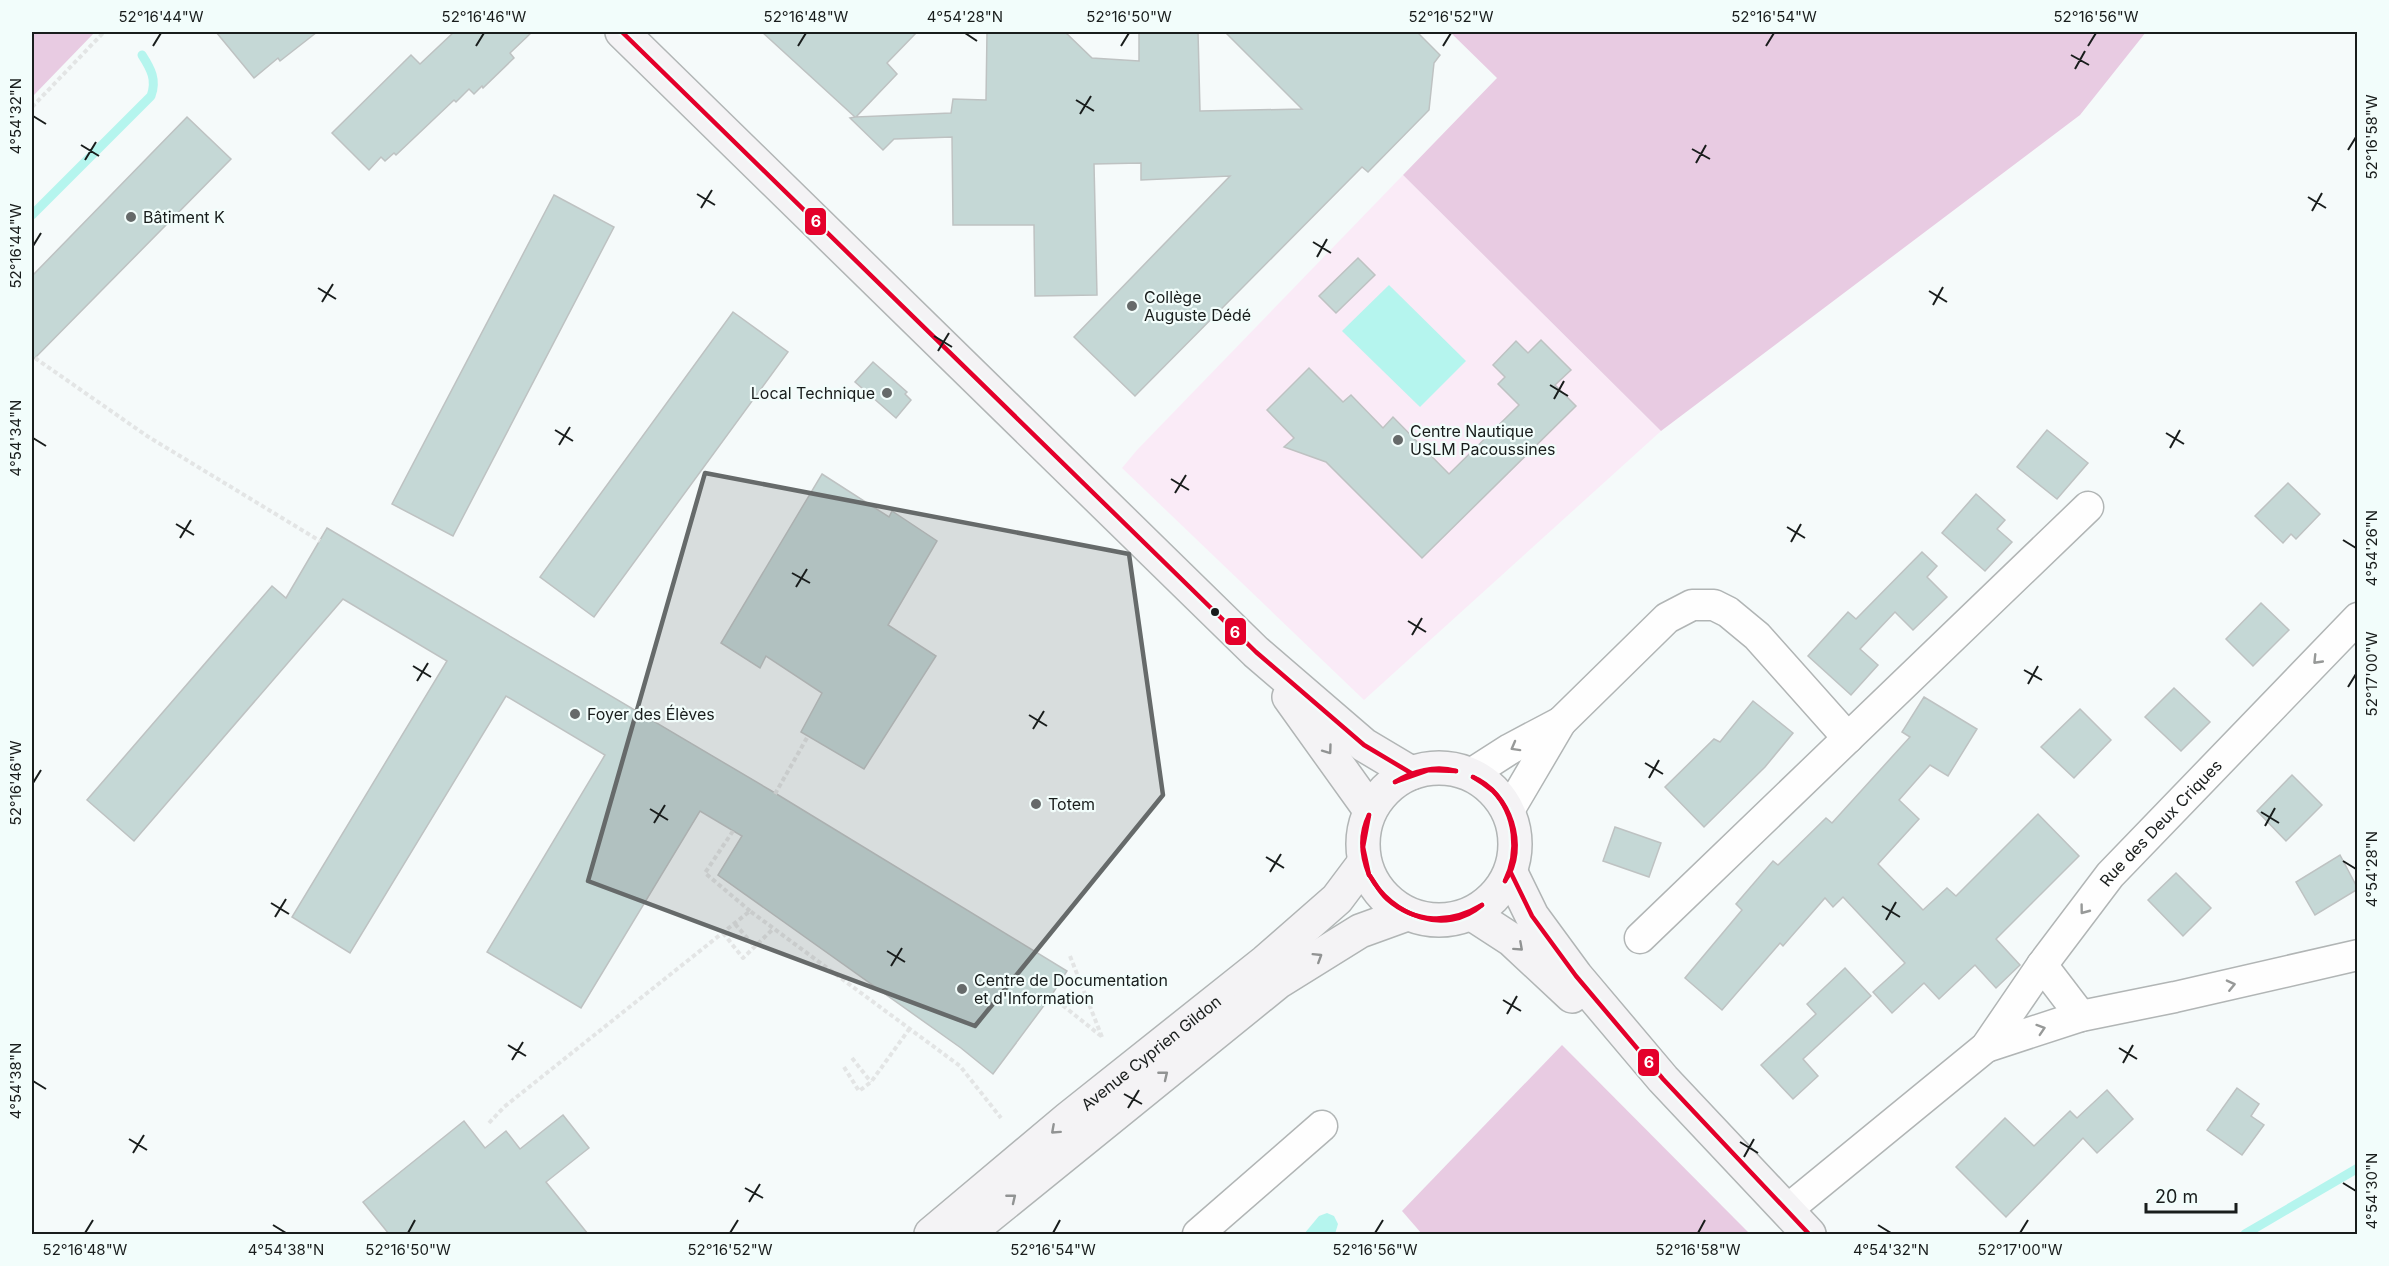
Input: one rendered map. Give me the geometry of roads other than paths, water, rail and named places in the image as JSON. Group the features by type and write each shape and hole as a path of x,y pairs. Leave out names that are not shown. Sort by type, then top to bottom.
{"street":[{"path":"622,32 1256,652 1364,745 1411,773"},
{"path":"1640,938 2088,507"},
{"path":"1508,812 1562,722 1667,618 1692,605 1714,605 1728,612 1757,636 1848,738"},
{"name":"Rue des Deux Criques","path":"1787,1210 1986,1047 2042,965 2110,875 2358,618"},
{"path":"1256,652 1370,810"},
{"path":"1471,774 1510,749 1562,722"},
{"path":"1440,768 1471,774 1488,785 1508,812 1516,837 1511,873 1496,896 1472,914 1453,920 1435,921 1407,914 1383,897 1371,881 1364,862 1362,845 1370,810 1380,794 1394,782 1411,773 1440,768"},
{"name":"Avenue Cyprien Gildon","path":"931,1234 1069,1118 1265,962 1337,899 1364,862"},
{"path":"1511,873 1532,916 1557,950 1663,1079"},
{"name":"Avenue Cyprien Gildon","path":"966,1234 1278,982 1360,931 1407,914"},
{"path":"1472,914 1512,940 1663,1079 1809,1234"},
{"name":"Rue des Deux Criques","path":"1986,1047 2081,1016 2175,998 2358,955"},
{"path":"2042,965 2081,1016"},
{"path":"1198,1234 1322,1126"}],"water":[{"path":"1389,285 1466,361 1420,407 1342,331"},
{"path":"1327,1213 1334,1216 1338,1224 1335,1234 1304,1234 1319,1216"}],"waterway":[{"path":"32,215 151,96 152,75 142,55"},
{"path":"2245,1234 2358,1168"}],"place":[{"name":"Bâtiment K","path":"131,217"},
{"name":"Collège Auguste Dédé","path":"1132,306"},
{"name":"Local Technique","path":"887,393"},
{"name":"Centre Nautique USLM Pacoussines","path":"1398,440"},
{"name":"Foyer des Élèves","path":"575,714"},
{"name":"Totem","path":"1036,804"},
{"name":"Centre de Documentation et d'Information","path":"962,989"}]}
